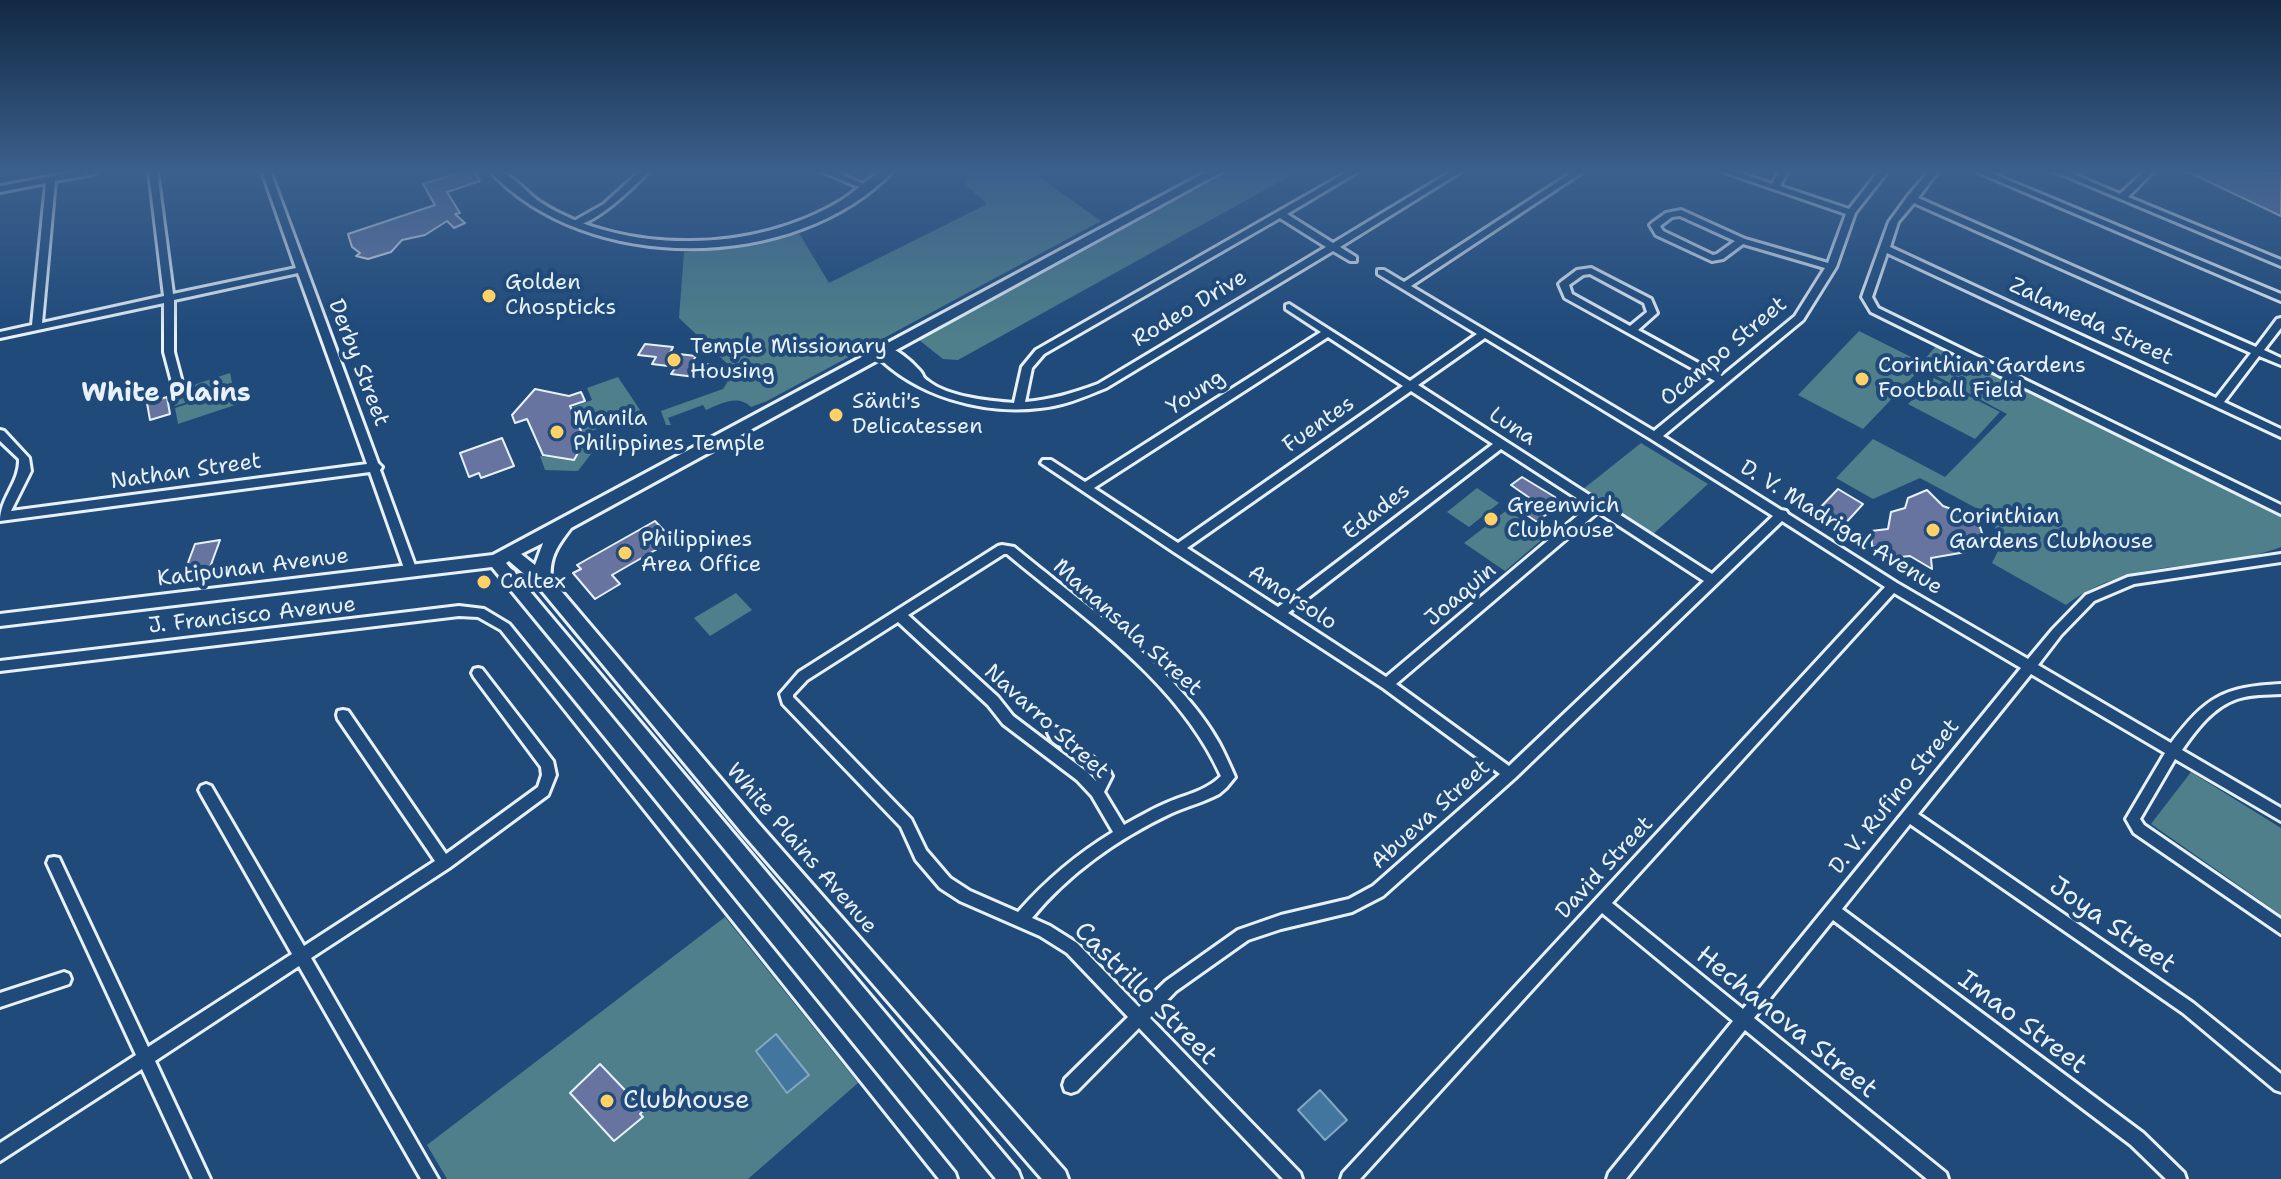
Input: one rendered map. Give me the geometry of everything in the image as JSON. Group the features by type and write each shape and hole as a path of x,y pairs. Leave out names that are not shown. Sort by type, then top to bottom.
{"street":[{"path":"37,327 47,226"},
{"path":"160,226 169,299 169,352 178,386"},
{"name":"Derby Street","path":"285,226 376,467 411,571"},
{"path":"581,226 613,236 668,244 747,238 786,226"},
{"path":"1010,1179 730,844 502,557 1115,226"},
{"path":"1019,406 1027,367 1040,352 1259,226"},
{"path":"1300,226 1353,259"},
{"name":"Rodeo Drive","path":"883,351 923,385 960,401 1019,406 1059,401 1102,386 1366,226"},
{"path":"1404,286 1496,226"},
{"path":"1656,226 1659,233 1712,258 1742,241"},
{"path":"1709,226 1742,241 1831,267"},
{"name":"Ocampo Street","path":"1655,436 1799,318 1831,267 1846,226"},
{"path":"1892,226 1867,303 1874,310 2281,510"},
{"path":"1974,226 2281,362"},
{"path":"2110,226 2281,298"},
{"path":"2192,226 2281,263"},
{"name":"Zalameda Street","path":"1884,248 2281,433"},
{"path":"0,335 300,270"},
{"path":"1631,330 1652,313 1648,301 1591,271 1580,272 1564,284 1568,296 1723,381"},
{"name":"D. V. Madrigal Avenue","path":"1381,272 1655,436 1893,586 2281,815"},
{"name":"Luna","path":"1289,307 1713,581"},
{"path":"2218,403 2281,321"},
{"name":"Young","path":"1085,488 1328,332"},
{"name":"Fuentes","path":"1178,549 1484,334"},
{"path":"0,434 24,458 25,471 1,516"},
{"name":"Edades","path":"1279,613 1500,444"},
{"name":"Amorsolo","path":"1047,463 1387,684 1510,774"},
{"name":"Nathan Street","path":"1,516 376,467"},
{"name":"Joaquin","path":"1387,684 1597,506"},
{"name":"Abueva Street","path":"1071,1085 1171,986 1243,935 1281,922 1352,905 1378,891 1510,774 1782,514"},
{"path":"543,581 541,568 546,549 562,528 578,515"},
{"name":"Manansala Street","path":"899,615 1002,549 1010,550 1159,678 1191,710 1224,763 1228,777 1222,785 1121,833 1063,873 1021,920"},
{"name":"Katipunan Avenue","path":"0,620 411,571 502,557"},
{"name":"White Plains Avenue","path":"502,557 543,581 751,829 1057,1179"},
{"name":"D. V. Rufino Street","path":"1615,1179 2076,612 2103,591 2149,576 2281,558"},
{"name":"David Street","path":"1349,1179 1893,586"},
{"name":"J. Francisco Avenue","path":"0,666 459,611 480,612 505,627 949,1179"},
{"name":"Castrillo Street","path":"899,615 803,676 786,694 906,823 921,855 945,883 965,896 1021,920 1072,948 1294,1179"},
{"name":"Navarro Street","path":"899,615 993,701 1008,720 1082,776 1097,792 1121,833"},
{"path":"0,1153 444,863 543,791 549,775 548,765 478,673"},
{"path":"2281,689 2239,693 2203,714 2175,750 2133,819 2134,824 2281,927"},
{"path":"343,715 444,863"},
{"path":"1055,733 1105,776 1097,792"},
{"path":"206,790 304,954 430,1179"},
{"name":"Joya Street","path":"1909,816 2188,1008 2281,1084"},
{"path":"730,844 751,829"},
{"path":"54,863 202,1179"},
{"name":"Hechanova Street","path":"1602,904 1940,1179"},
{"name":"Imao Street","path":"1832,910 2137,1139 2178,1179"},
{"path":"0,1000 64,979"}],"green space":[{"path":"943,226 1092,226 767,401 751,407 735,400 706,410 703,405 668,418 671,425 666,425 661,411 723,389 727,383 725,374 733,369 679,318 684,252 726,249 799,233 829,283"},
{"path":"1129,226 1200,226 958,360 943,359 919,340"},
{"name":"Corinthian Gardens Football Field","path":"1859,331 1925,364 1863,429 1798,395"},
{"path":"1937,345 2281,517 2281,547 2254,555 2118,578 2066,605 1992,563 2001,545 1991,516 1920,478 1873,499 1836,478 1873,439 1945,477 2007,414 1933,374 1938,367 1924,360"},
{"path":"230,373 233,387 175,406 172,392"},
{"path":"618,377 642,413 583,434 571,408 592,400 587,388"},
{"path":"1934,378 2000,412 1975,439 1908,404"},
{"path":"234,389 238,404 178,424 175,408"},
{"path":"588,438 594,450 578,471 545,470 540,456 574,460"},
{"path":"1641,443 1708,484 1652,535 1582,490"},
{"path":"1477,488 1499,503 1469,527 1447,512"},
{"path":"1507,510 1546,536 1505,571 1464,543"},
{"path":"736,593 752,610 710,636 694,618"},
{"path":"2191,772 2281,828 2281,915 2151,824"},
{"path":"725,917 858,1083 748,1179 447,1179 427,1145"}],"water":[{"path":"776,1034 809,1075 787,1093 756,1051"},
{"path":"1320,1090 1347,1120 1325,1140 1298,1110"}],"building":[{"path":"372,226 439,226 425,235 402,240 391,252 368,259 356,256 360,253 352,247 348,234"},
{"name":"Temple Missionary Housing","path":"645,344 673,347 670,353 696,356 692,362 719,366 711,379 671,374 676,367 652,364 656,357 638,355"},
{"name":"Manila Philippines Temple","path":"535,389 569,396 581,392 585,401 570,406 585,440 574,460 543,455 527,419 515,423 512,415"},
{"path":"167,397 170,414 150,420 147,403"},
{"path":"502,438 514,466 481,478 479,473 469,477 460,453"},
{"name":"Greenwich Clubhouse","path":"1522,477 1555,497 1558,505 1537,522 1521,511 1534,501 1511,485"},
{"path":"1838,489 1863,504 1842,527 1816,512"},
{"name":"Corinthian Gardens Clubhouse","path":"1927,490 1943,506 1977,518 1984,539 1967,544 1966,552 1931,558 1932,569 1910,556 1900,557 1872,546 1871,531 1888,529 1891,512 1905,508 1908,498"},
{"name":"Philippines Area Office","path":"655,521 673,540 612,575 620,584 595,599 573,573 581,569 577,565"},
{"path":"220,540 208,573 183,576 195,544"},
{"name":"Clubhouse","path":"600,1064 644,1110 640,1114 643,1117 614,1141 570,1093"}],"place":[{"name":"Golden Chospticks","path":"489,296"},
{"name":"Temple Missionary Housing","path":"674,360"},
{"name":"Corinthian Gardens Football Field","path":"1862,379"},
{"name":"Sänti's Delicatessen","path":"836,415"},
{"name":"Manila Philippines Temple","path":"557,432"},
{"name":"Greenwich Clubhouse","path":"1491,519"},
{"name":"Corinthian Gardens Clubhouse","path":"1933,530"},
{"name":"Philippines Area Office","path":"625,553"},
{"name":"Caltex","path":"484,582"},
{"name":"Clubhouse","path":"607,1101"}],"district":[{"name":"White Plains","path":"166,394"}]}
